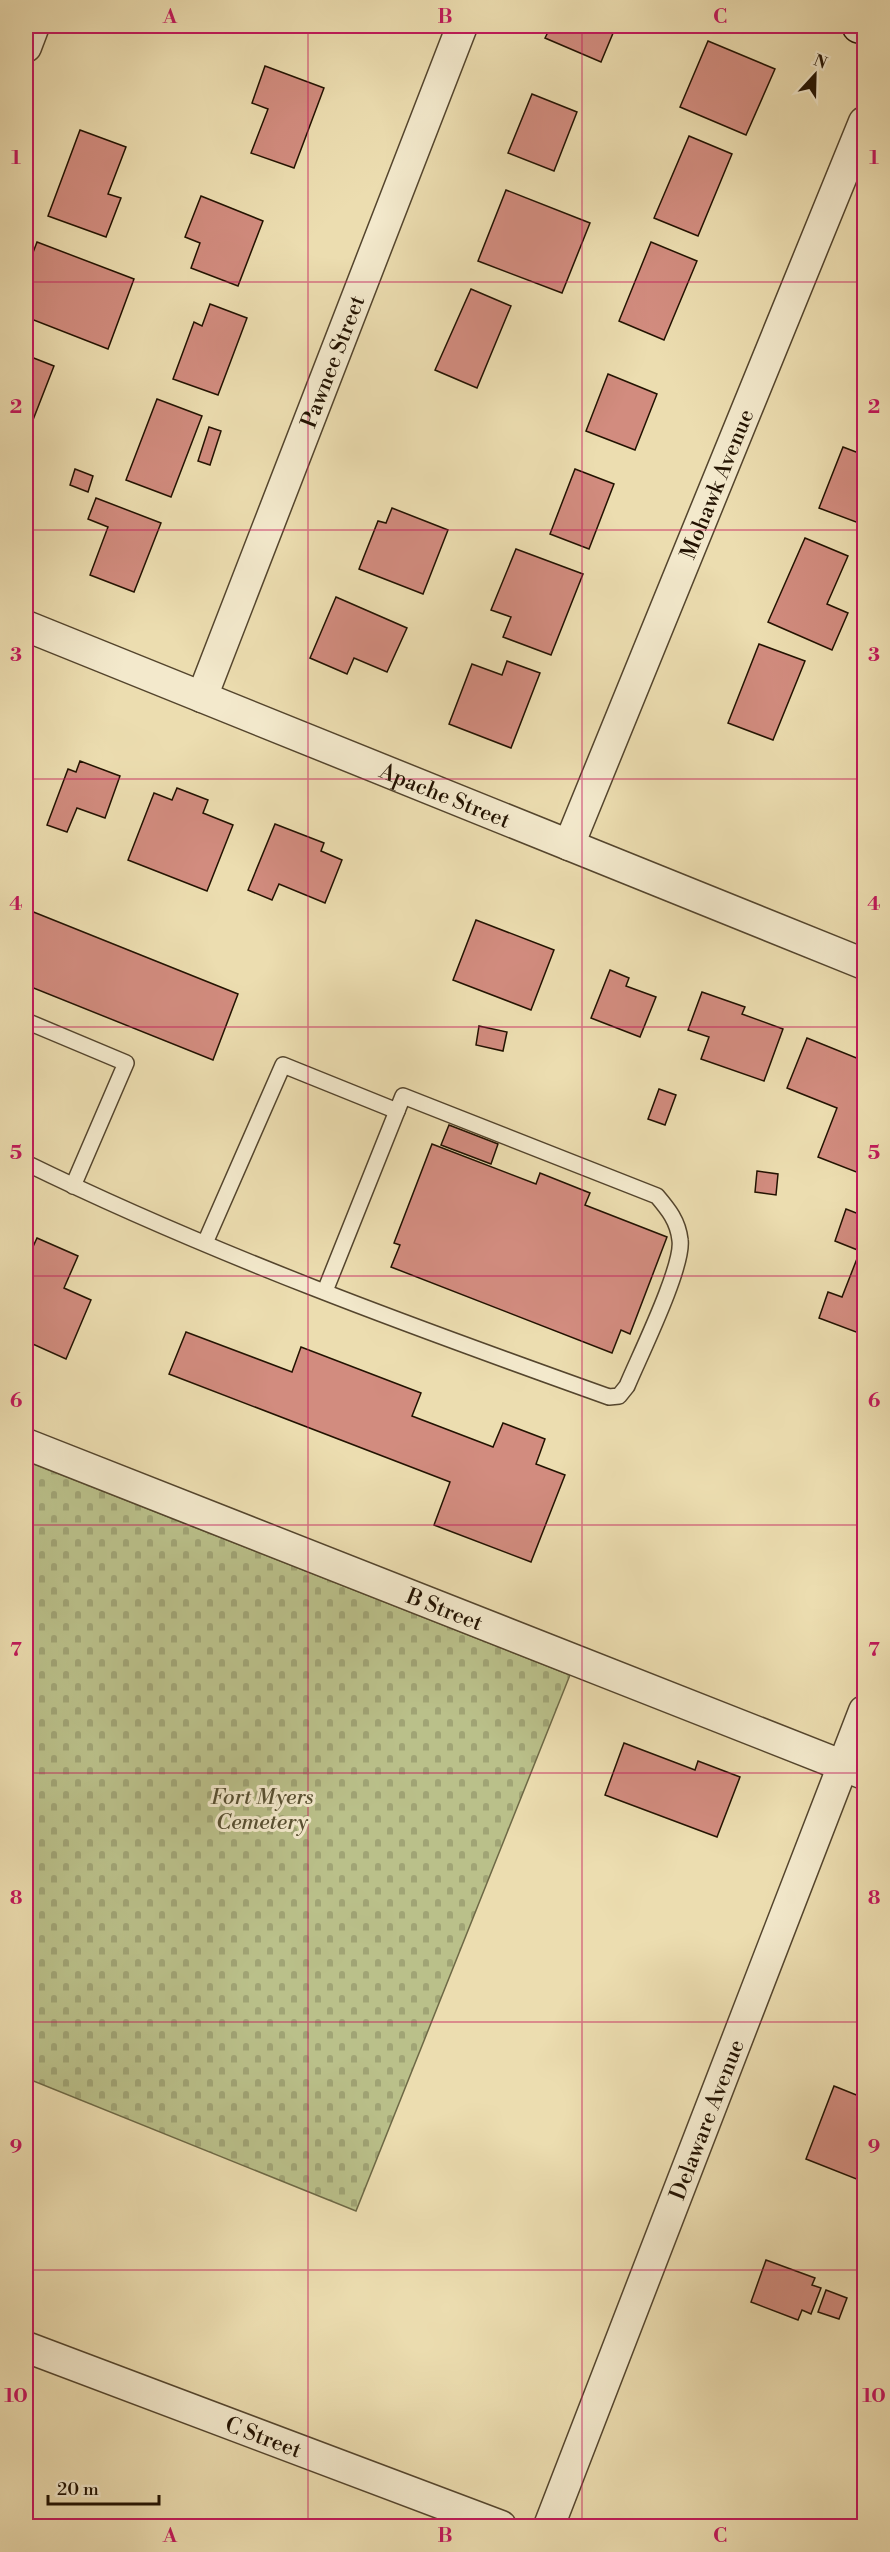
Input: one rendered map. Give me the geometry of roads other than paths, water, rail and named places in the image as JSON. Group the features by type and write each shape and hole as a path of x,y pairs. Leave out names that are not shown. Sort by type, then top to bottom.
{"street":[{"path":"26,47 34,26"},
{"name":"Pawnee Street","path":"202,697 462,26"},
{"path":"860,26 864,27"},
{"name":"Mohawk Avenue","path":"569,845 864,122"},
{"name":"Apache Street","path":"26,626 864,964"},
{"name":"B Street","path":"26,1444 854,1770"},
{"name":"Delaware Avenue","path":"549,2526 854,1770 864,1711"},
{"name":"C Street","path":"28,2356 501,2526"}],"lane":[{"path":"26,1021 126,1064 73,1186"},
{"path":"206,1243 283,1065 397,1111"},
{"path":"26,1163 73,1186 206,1243 325,1291 435,1335 609,1397 619,1396 627,1386 676,1269 681,1241 673,1214 657,1196 403,1096 325,1291"}],"park label":[{"name":"Fort Myers Cemetery","path":"262,1808"}]}
